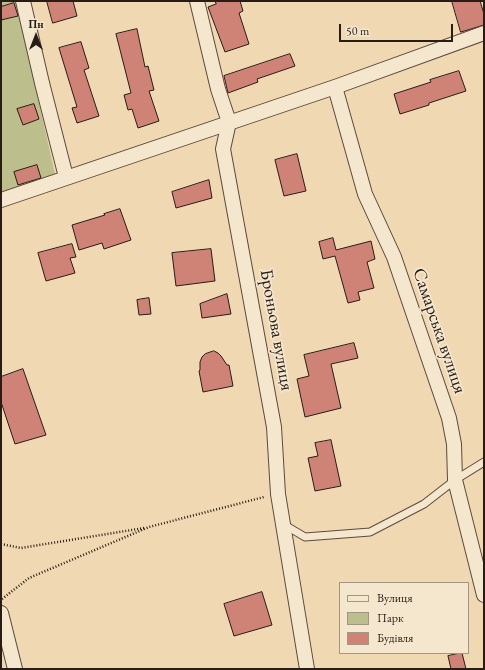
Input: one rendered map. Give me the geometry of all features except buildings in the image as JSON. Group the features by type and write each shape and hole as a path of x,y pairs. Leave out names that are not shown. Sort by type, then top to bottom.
{"street":[{"path":"23,1 66,177"},
{"path":"197,1 218,88 229,122"},
{"path":"1,200 335,86 484,33"},
{"name":"Самарська вулиця","path":"335,86 365,194 394,258 448,418 454,444 455,480 484,594"},
{"name":"Броньова вулиця","path":"229,122 223,149 274,428 278,494 307,669"},
{"path":"1,613 15,669"}],"lane":[{"path":"283,524 305,537 370,532 424,504 455,480 484,462"}],"path":[{"path":"1,544 21,548 149,527 278,494"},
{"path":"1,600 29,578 149,527"}],"green space":[{"path":"1,1 16,1 57,183 1,200"}]}
